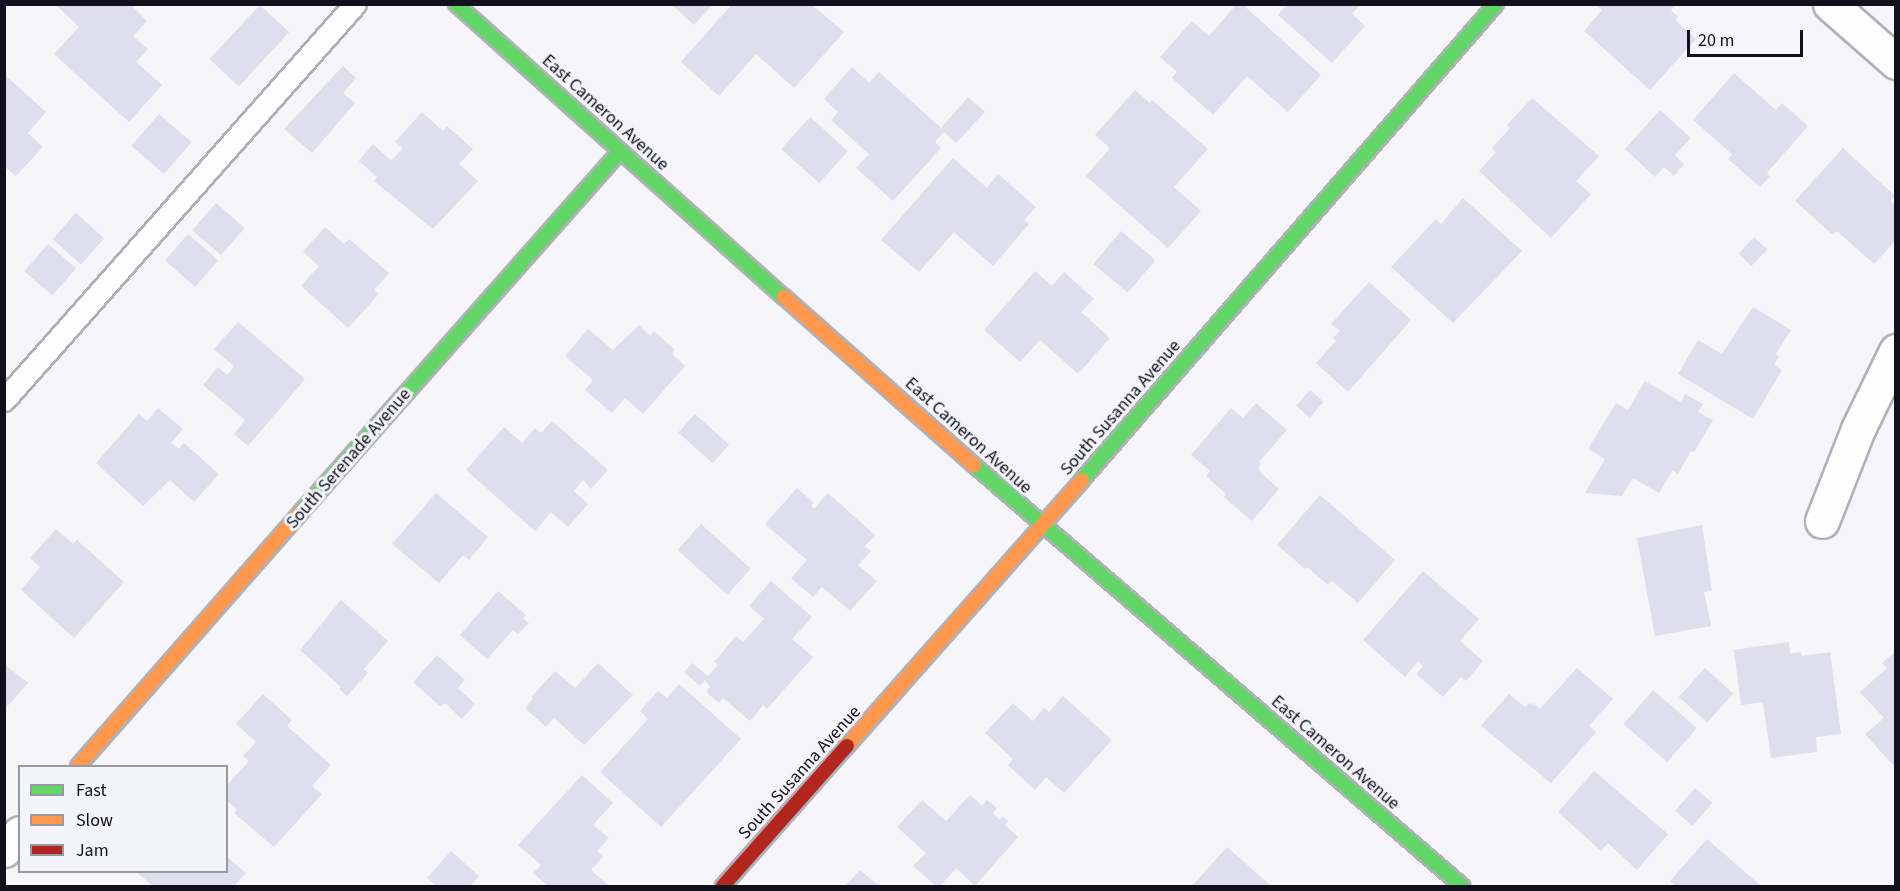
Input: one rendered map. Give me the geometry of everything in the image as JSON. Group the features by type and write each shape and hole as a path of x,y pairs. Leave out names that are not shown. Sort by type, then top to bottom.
{"street":[{"name":"East Cameron Avenue","path":"456,4 1042,526 1452,883"},
{"name":"South Susanna Avenue","path":"723,886 1042,526 1496,4"},
{"path":"1830,4 1896,62"},
{"name":"South Serenade Avenue","path":"79,765 620,151"},
{"path":"1822,521 1858,429 1896,351"},
{"path":"4,850 18,835"}],"lane":[{"path":"4,400 355,4"}],"building":[{"path":"58,4 130,4 147,21 133,36 148,49 136,62 162,85 129,122 54,54 79,27 57,6"},
{"path":"671,4 713,4 694,25"},
{"path":"732,4 811,4 844,32 794,88 756,54 719,96 681,62"},
{"path":"1237,4 1242,4 1321,75 1288,112 1247,76 1213,115 1172,78 1177,72 1160,57 1192,21 1209,36"},
{"path":"1287,4 1360,4 1352,14 1365,26 1332,63 1278,15"},
{"path":"1599,4 1676,4 1671,10 1678,17 1675,20 1696,39 1650,90 1584,31 1602,10 1597,6"},
{"path":"260,5 289,32 239,86 210,59"},
{"path":"343,66 356,78 343,93 355,103 312,153 284,129"},
{"path":"852,67 869,83 879,72 941,128 968,97 985,112 956,143 944,132 935,142 941,148 893,201 856,168 869,154 831,120 838,112 824,99"},
{"path":"1734,73 1776,110 1782,103 1808,126 1767,173 1770,176 1760,187 1728,159 1732,154 1693,120"},
{"path":"4,74 46,112 28,133 43,147 16,176 4,166"},
{"path":"1135,90 1150,103 1152,100 1208,149 1174,187 1201,211 1168,248 1086,176 1110,148 1095,135"},
{"path":"1532,98 1599,156 1576,181 1591,194 1551,238 1479,171 1496,152 1492,148 1510,128 1507,125"},
{"path":"1660,110 1691,138 1675,155 1684,164 1674,176 1664,167 1655,177 1625,149"},
{"path":"422,112 443,131 447,126 473,149 459,164 478,181 433,229 374,181 377,177 359,161 373,144 391,161 403,148 395,142"},
{"path":"159,114 191,142 164,174 131,146"},
{"path":"810,117 848,151 819,183 781,149"},
{"path":"1843,148 1895,196 1890,201 1896,206 1896,240 1874,264 1837,231 1833,235 1795,201"},
{"path":"953,158 987,188 998,174 1036,207 1024,220 1029,224 993,266 954,232 919,272 881,240"},
{"path":"1463,198 1522,251 1453,323 1391,267 1436,219 1441,224"},
{"path":"216,203 245,228 221,255 192,230"},
{"path":"76,213 104,238 81,264 53,239"},
{"path":"325,227 344,244 349,239 389,273 374,290 379,294 348,328 301,286 319,266 303,252"},
{"path":"1121,231 1155,260 1128,293 1093,264"},
{"path":"188,234 218,260 195,287 165,260"},
{"path":"1754,237 1767,249 1751,266 1738,254"},
{"path":"48,244 76,268 52,295 24,271"},
{"path":"1035,271 1052,286 1064,272 1094,299 1081,312 1110,338 1078,374 1040,340 1020,362 984,330"},
{"path":"1369,282 1411,320 1348,392 1316,363 1336,341 1333,338 1340,331 1331,324"},
{"path":"1753,307 1791,330 1776,354 1779,356 1774,365 1782,370 1753,419 1678,374 1698,340 1722,354"},
{"path":"238,322 305,379 248,446 234,434 245,420 203,385 218,367 227,375 234,366 214,349"},
{"path":"639,325 650,336 654,331 675,350 672,354 685,366 643,414 625,398 612,413 585,390 593,380 565,356 588,329 613,350"},
{"path":"1645,381 1681,402 1685,394 1703,404 1698,412 1713,420 1678,474 1673,470 1659,493 1633,478 1622,496 1585,493 1605,459 1588,449 1616,403 1628,410"},
{"path":"1310,390 1324,402 1310,418 1296,406"},
{"path":"1256,403 1287,430 1259,462 1261,464 1258,467 1262,474 1279,489 1252,521 1224,497 1226,494 1206,476 1210,471 1191,455 1231,408 1243,418"},
{"path":"158,408 183,429 171,443 179,449 184,443 219,474 194,502 170,480 143,506 96,463 139,414 147,421"},
{"path":"695,414 729,445 712,463 678,433"},
{"path":"552,421 608,470 591,489 583,480 574,491 588,504 568,527 551,512 535,531 466,470 504,427 522,443 535,428 541,433"},
{"path":"797,488 814,503 811,505 814,509 828,493 875,535 865,546 871,551 858,565 877,581 850,611 822,587 813,597 791,578 807,560 765,524"},
{"path":"436,493 488,537 469,560 463,555 439,583 392,544"},
{"path":"1320,495 1395,560 1358,603 1332,581 1328,585 1307,567 1305,569 1277,545"},
{"path":"701,524 751,569 727,595 678,550"},
{"path":"1702,525 1712,591 1704,592 1711,626 1655,636 1637,538"},
{"path":"56,529 73,544 77,540 124,582 74,638 21,590 40,567 30,558"},
{"path":"1423,571 1479,619 1460,641 1483,661 1466,681 1461,677 1443,697 1416,674 1423,666 1418,661 1405,677 1363,640"},
{"path":"771,581 812,617 792,639 813,657 767,709 763,705 750,721 723,698 719,703 706,692 710,687 705,680 700,686 684,672 692,663 708,676 718,665 714,662 736,636 743,642 764,619 749,606"},
{"path":"498,591 526,615 523,618 529,623 518,634 513,630 487,659 460,635"},
{"path":"341,600 388,641 364,669 368,673 347,696 339,689 341,687 300,650"},
{"path":"1789,642 1790,653 1801,652 1802,656 1830,652 1841,734 1816,737 1817,752 1771,758 1763,702 1741,705 1734,650"},
{"path":"1896,651 1896,762 1893,765 1865,734 1884,718 1860,692 1887,668 1882,663"},
{"path":"437,655 465,680 458,688 475,704 462,719 445,703 441,707 413,682"},
{"path":"598,663 633,695 584,745 554,718 546,727 525,708 533,699 532,696 555,671 575,688"},
{"path":"4,664 28,683 4,710"},
{"path":"1577,668 1613,699 1589,726 1596,732 1551,783 1481,726 1509,694 1525,707 1533,703 1540,709"},
{"path":"1705,668 1733,693 1707,722 1679,697"},
{"path":"679,684 741,739 661,827 600,772 648,719 640,711 658,691 667,698"},
{"path":"1653,690 1697,728 1667,762 1623,724"},
{"path":"263,694 292,720 287,726 331,765 312,786 322,794 274,847 234,813 237,809 228,802 228,784 249,761 243,756 256,742 236,724"},
{"path":"1063,696 1112,740 1064,793 1046,777 1035,790 1008,765 1013,759 985,733 1013,703 1033,721 1044,708 1049,712"},
{"path":"1594,771 1668,834 1637,870 1608,843 1601,851 1558,812"},
{"path":"582,775 613,803 593,825 609,838 597,851 603,857 591,870 609,886 548,886 533,873 541,865 518,845"},
{"path":"1695,788 1712,803 1693,826 1675,811"},
{"path":"970,795 982,806 987,800 997,808 993,813 999,820 1003,816 1008,821 1005,825 1018,837 975,886 956,868 940,886 936,886 913,866 926,853 897,827 922,800 946,821"},
{"path":"1707,839 1761,886 1676,886 1670,881"},
{"path":"1227,847 1271,886 1192,886"},
{"path":"451,851 479,876 470,886 437,886 427,878"},
{"path":"228,858 246,873 234,886 153,886 137,873 228,873"},
{"path":"860,870 879,886 845,886"}],"traffic: fast":[{"path":"456,4 784,297"},
{"path":"1082,480 1496,4"},
{"path":"301,512 620,151"},
{"path":"974,465 1462,886"}],"traffic: slow":[{"path":"784,297 974,465"},
{"path":"847,746 1082,480"},
{"path":"79,765 301,512"}],"traffic: jam":[{"path":"723,886 847,746"}]}
